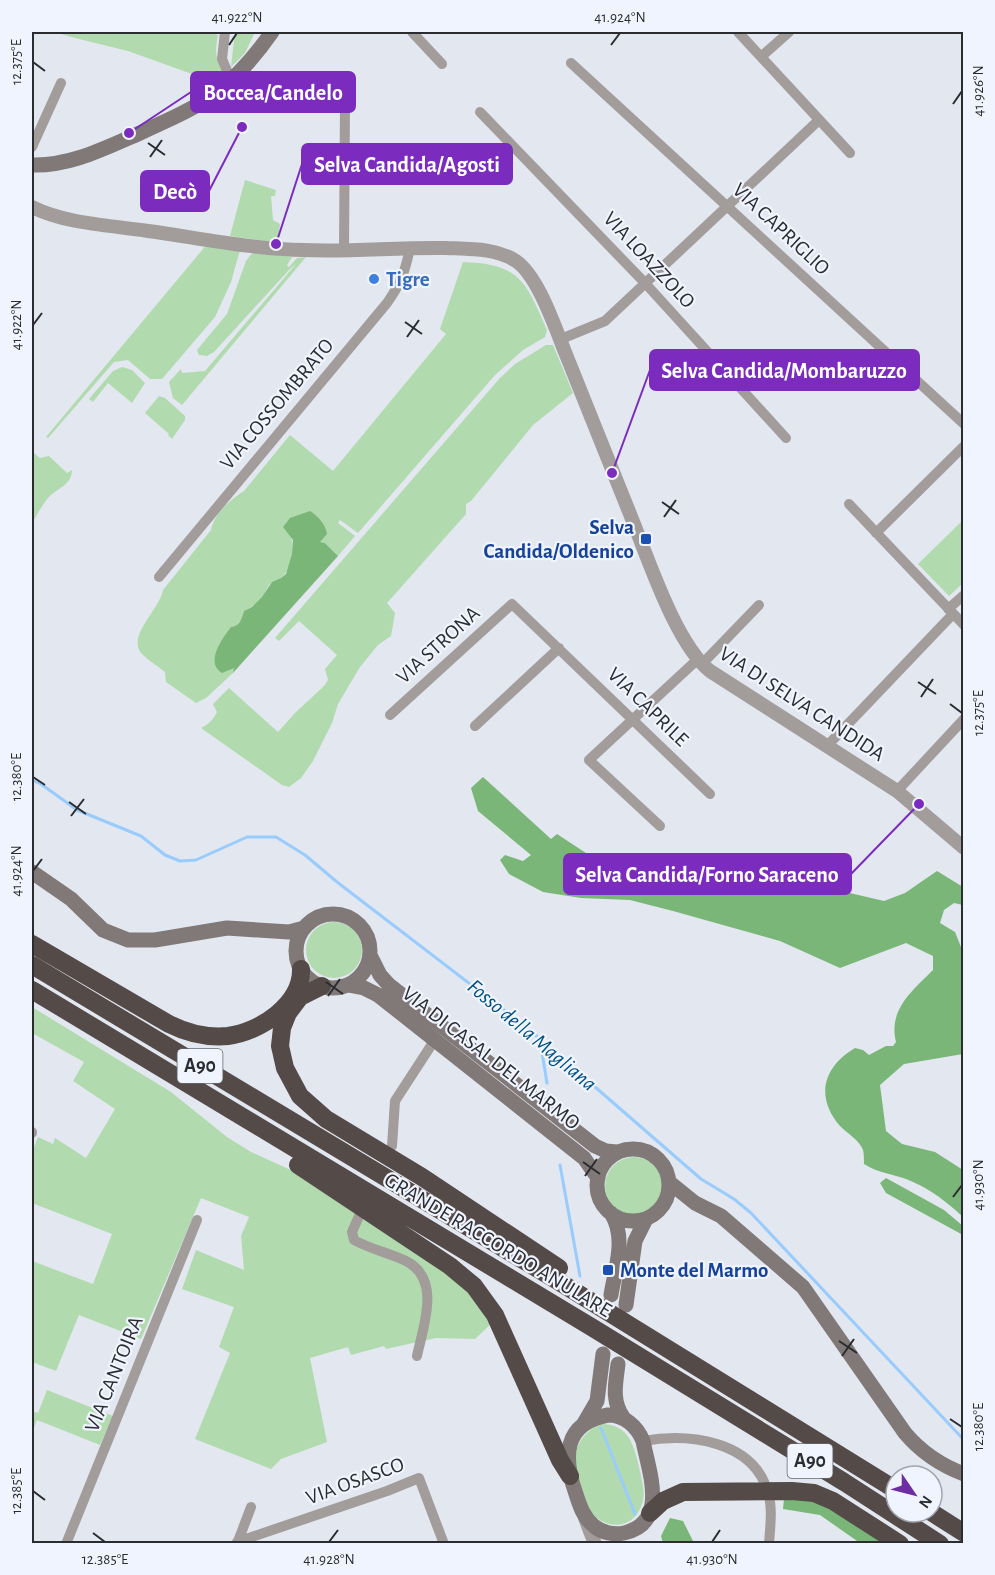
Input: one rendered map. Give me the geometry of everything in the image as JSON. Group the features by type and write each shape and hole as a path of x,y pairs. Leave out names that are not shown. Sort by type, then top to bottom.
{"highway":[{"path":"32,944 169,1024 203,1035 235,1035 269,1019 293,997 300,980 301,969"},
{"name":"GRANDE RACCORDO ANULARE","path":"32,965 553,1278 884,1483"},
{"path":"322,986 300,997 285,1017 282,1028 280,1046 285,1068 300,1096 317,1113 386,1151 543,1258 630,1313 691,1364"},
{"name":"GRANDE RACCORDO ANULARE","path":"32,990 179,1079 362,1202 544,1299 844,1482 940,1544"},
{"path":"362,1202 455,1270 482,1296 501,1327 560,1460 570,1476"},
{"path":"645,1520 663,1501 683,1492 802,1492 823,1496 833,1501 900,1544"},
{"path":"944,1521 963,1533"}],"main road":[{"path":"32,165 47,165 72,160 108,147 188,111 231,80 272,32"},
{"path":"32,872 71,899 103,930 128,940 155,940 227,928 264,932 289,932 304,928"},
{"path":"323,915 347,916 358,923 370,943 370,956 363,973 348,985 331,988 310,979 301,969 296,950 298,938 304,928 323,915"},
{"path":"264,932 282,939 296,950"},
{"name":"VIA DI CASAL DEL MARMO","path":"370,956 380,975 389,985 595,1146 606,1151 617,1152"},
{"name":"VIA DI CASAL DEL MARMO","path":"348,985 360,986 372,992 584,1158 598,1178"},
{"path":"611,1295 620,1239 618,1226 599,1198 598,1178 605,1163 617,1152 630,1148 649,1152 663,1164 669,1182 669,1191 662,1207"},
{"path":"669,1182 695,1203 721,1216 797,1280 820,1309 909,1438 937,1461 963,1474"},
{"path":"626,1305 635,1241 646,1219 662,1207 680,1203 695,1203"},
{"path":"611,1214 628,1220 646,1219"},
{"path":"603,1354 597,1401 568,1446 567,1461 570,1476 585,1516 598,1528 615,1534 627,1532 645,1520 653,1495 643,1441 618,1409 615,1397 618,1364"},
{"path":"583,1425 603,1416 623,1416"}],"street":[{"path":"225,32 222,59 231,80"},
{"path":"412,32 442,63"},
{"path":"738,32 849,153"},
{"path":"762,56 789,32"},
{"name":"VIA CAPRIGLIO","path":"571,63 963,424"},
{"path":"32,147 61,83"},
{"path":"344,249 345,102"},
{"name":"VIA LOAZZOLO","path":"480,112 645,283 786,438"},
{"path":"561,339 605,321 819,120"},
{"name":"VIA DI SELVA CANDIDA","path":"32,207 54,216 92,223 243,244 303,250 410,248 485,251 513,259 527,270 532,278 561,339 660,589 687,644 700,662 897,791 963,846"},
{"name":"VIA COSSOMBRATO","path":"159,577 387,303 405,273 410,248"},
{"path":"876,533 963,446"},
{"path":"849,504 963,625"},
{"path":"828,746 963,595"},
{"name":"VIA CAPRILE","path":"512,604 710,794"},
{"name":"VIA STRONA","path":"390,715 512,604"},
{"path":"660,826 589,760 633,718 700,662 759,605"},
{"path":"475,726 559,648"},
{"path":"897,791 963,719"},
{"path":"386,1151 394,1140 395,1101 434,1041"},
{"path":"362,1202 351,1232 354,1240 407,1262 419,1271 424,1279 427,1303 417,1356"},
{"name":"VIA CANTOIRA","path":"66,1544 197,1220"},
{"path":"643,1441 694,1440 723,1445 744,1456 762,1477 767,1489 770,1505 769,1544"},
{"name":"VIA OSASCO","path":"237,1543 419,1478 444,1544"},
{"path":"237,1543 251,1508"},
{"path":"585,1516 595,1544"},
{"path":"621,1544 645,1520"}],"green space":[{"path":"54,32 211,32 218,35 216,55 226,72 217,83 128,51"},
{"path":"235,32 255,32 245,53 231,67"},
{"path":"245,180 276,190 275,196 271,196 273,220 280,224 278,243 230,236"},
{"path":"208,243 240,250 231,282 215,317 162,379 150,379 128,360 114,362 48,438 46,437"},
{"path":"253,252 292,257 287,265 289,267 297,258 306,257 182,405 173,398 169,382 181,369 182,373 205,371 296,264 214,352 207,356 199,355 197,350 227,314 246,261"},
{"path":"463,262 498,267 519,279 540,313 547,330 545,337 523,350 495,375 358,533 340,520 338,523 355,536 338,556 320,540 290,535 293,551 286,573 270,584 257,603 244,611 236,626 231,668 235,668 233,673 206,698 196,703 166,682 165,672 145,657 138,647 141,631 163,590 211,530 219,513 244,491 290,435 333,471 446,334 440,329"},
{"path":"546,345 553,345 573,393 533,425 471,501 466,504 466,514 387,603 395,613 391,636 378,645 360,667 338,704 332,723 313,761 301,778 289,787 282,785 201,728 214,717 217,712 213,704 229,688 278,732 324,686 328,680 325,669 337,655 299,621 279,641 275,638 500,378 515,364"},
{"path":"122,367 132,370 145,383 132,403 108,383 93,402 89,399 113,371"},
{"path":"159,396 165,398 185,416 185,420 172,439 145,413"},
{"path":"34,453 40,458 49,456 67,473 72,470 70,479 48,498 32,523 32,456"},
{"path":"310,511 325,527 327,534 320,542 325,543 338,556 233,673 234,668 222,673 217,669 215,657 223,638 231,627 240,622 244,611 262,597 272,582 286,574 292,554 293,540 283,527 290,518"},
{"path":"963,520 963,583 949,596 918,564"},
{"path":"483,777 551,839 557,834 589,855 659,871 678,855 689,861 786,878 884,901 905,893 937,871 963,887 963,905 954,903 944,910 940,923 955,932 963,952 963,1054 904,1064 880,1085 886,1131 902,1144 935,1152 963,1170 963,1217 940,1197 920,1185 864,1164 864,1153 861,1147 832,1115 825,1094 830,1073 844,1056 855,1048 869,1055 886,1046 893,1046 896,1042 895,1020 899,1011 910,994 933,970 933,956 906,943 840,968 780,941 673,911 630,900 581,898 543,892 509,874 500,860 505,855 523,861 531,855 478,811 471,788"},
{"path":"328,922 340,922 354,930 362,944 360,961 354,970 340,978 328,978 311,966 306,956 306,944 318,927"},
{"path":"32,1007 171,1092 227,1137 251,1152 304,1176 448,1272 465,1288 492,1323 475,1339 436,1338 386,1349 384,1346 351,1355 348,1347 310,1358 327,1442 281,1459 271,1469 195,1439 230,1353 219,1347 234,1307 182,1289 196,1250 244,1270 241,1236 249,1217 201,1198 141,1339 79,1315 56,1371 32,1362 32,1261 93,1284 112,1234 32,1203 32,1152 38,1137 53,1144 55,1138 86,1158 115,1109 73,1081 84,1062 32,1033"},
{"path":"634,1157 645,1159 658,1170 663,1186 661,1197 650,1210 634,1215 623,1213 610,1202 605,1186 607,1175 618,1162"},
{"path":"886,1178 944,1210 963,1226 963,1235 886,1193 880,1183"},
{"path":"47,1390 113,1416 100,1445 37,1420 32,1432 32,1411 38,1413"},
{"path":"599,1424 618,1427 629,1438 638,1462 643,1488 644,1496 638,1513 632,1520 617,1525 601,1521 588,1508 576,1462 576,1452 580,1442"},
{"path":"784,1499 825,1500 890,1543 860,1543 820,1515 783,1509"},
{"path":"670,1518 683,1521 694,1543 663,1543 661,1536"}],"waterway":[{"name":"Fosso della Magliana","path":"32,780 77,810 141,836 165,855 180,861 196,860 247,837 276,837 305,855 526,1027 701,1179 734,1199 751,1213 964,1440"},
{"path":"540,1040 547,1083"},
{"path":"560,1165 580,1276"},
{"path":"601,1428 635,1514"}],"place":[{"name":"Decò","path":"242,127"},
{"name":"Boccea/Candelo","path":"129,133"},
{"name":"Selva Candida/Agosti","path":"276,244"},
{"name":"Tigre","path":"374,279"},
{"name":"Selva Candida/Mombaruzzo","path":"612,473"},
{"name":"Selva Candida/Oldenico","path":"646,539"},
{"name":"Selva Candida/Forno Saraceno","path":"919,804"},
{"name":"Monte del Marmo","path":"608,1270"}]}
